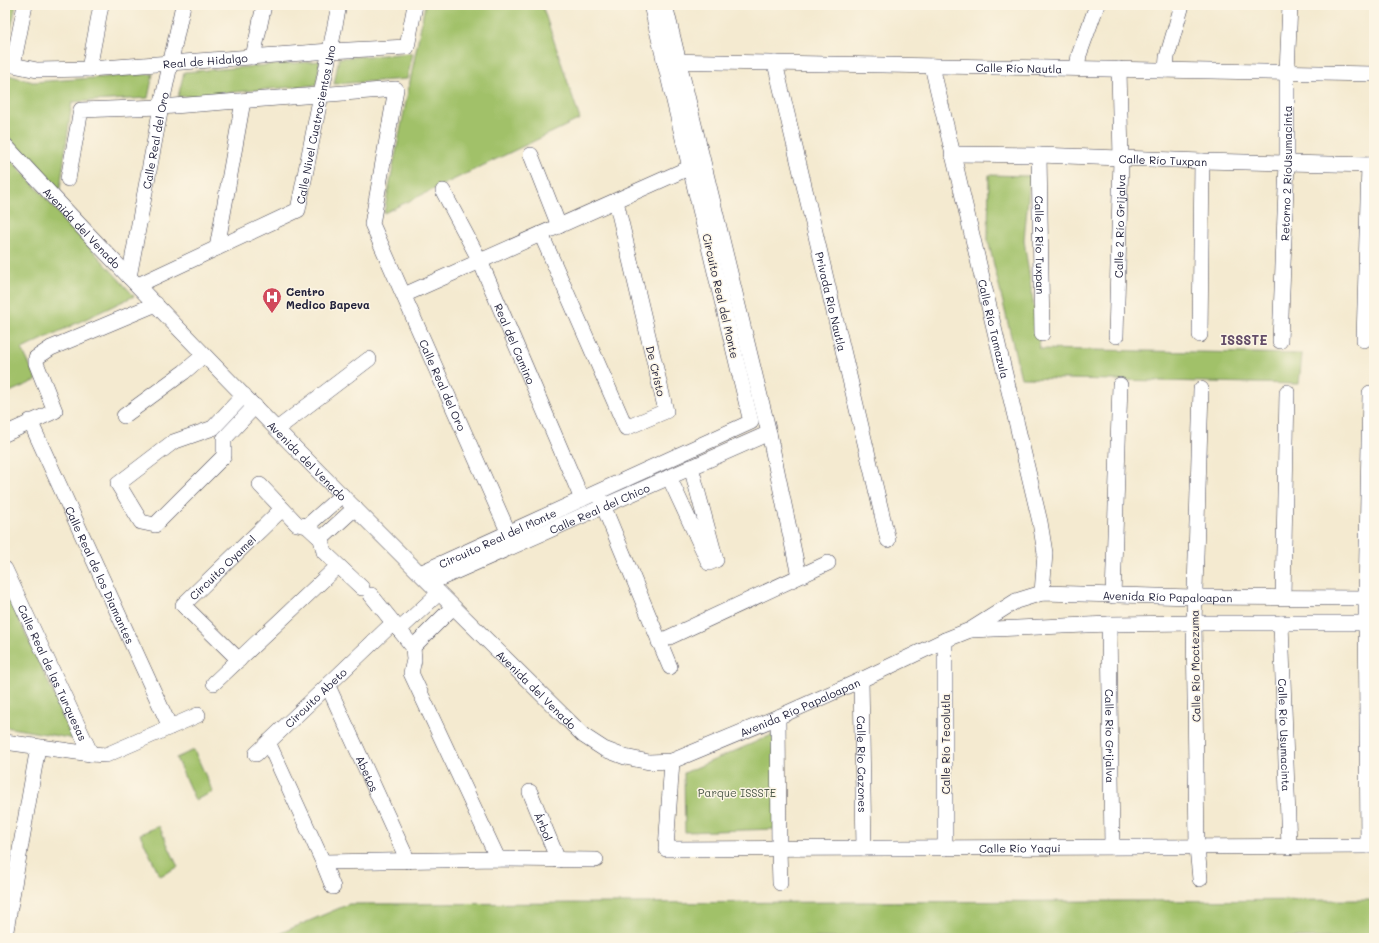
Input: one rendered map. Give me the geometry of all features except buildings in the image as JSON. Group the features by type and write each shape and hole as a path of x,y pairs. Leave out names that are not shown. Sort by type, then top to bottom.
{"street":[{"path":"9,63 25,5"},
{"path":"89,69 101,5"},
{"name":"Calle Real del Oro","path":"134,281 161,107 183,5"},
{"path":"253,57 264,5"},
{"name":"Calle Nivel Cuatrocientos Uno","path":"134,281 217,248 298,210 339,5"},
{"name":"Real de Hidalgo","path":"9,63 37,70 89,69 330,51 407,47 415,5"},
{"name":"Circuito Real del Monte","path":"651,5 672,61 769,433 799,576"},
{"name":"Circuito Real del Monte","path":"512,539 582,499 751,422 690,167 672,61 666,5"},
{"path":"1077,68 1079,54 1097,5"},
{"path":"1166,70 1167,57 1182,5"},
{"name":"Retorno 2 RíoUsumacinta","path":"1280,341 1287,163 1287,72 1290,5"},
{"name":"Calle Río Nautla","path":"672,61 1374,74"},
{"name":"Privada Río Nautla","path":"775,63 888,540"},
{"name":"Calle Río Tamazula","path":"932,66 1040,522 1045,553 1042,593"},
{"name":"Calle 2 Río Grijalva","path":"1116,336 1121,159 1119,69"},
{"name":"Calle Real del Oro","path":"320,95 396,89 372,224 512,539"},
{"path":"68,179 81,110 161,107 320,95"},
{"path":"217,248 243,101"},
{"name":"Avenida del Venado","path":"5,145 98,245 204,355 453,607 584,736 604,749 625,757"},
{"path":"531,154 559,226"},
{"name":"Calle Río Tuxpan","path":"952,154 1039,155 1202,162 1371,165"},
{"name":"Calle 2 Río Tuxpan","path":"1039,155 1042,334"},
{"path":"1200,335 1202,162"},
{"path":"1364,340 1371,165"},
{"path":"404,295 690,167"},
{"name":"Real del Camino","path":"443,191 480,261 582,499"},
{"name":"De Cristo","path":"541,234 626,428 666,411 616,201"},
{"path":"5,434 30,421 55,411 36,363 36,358 51,348 156,304"},
{"path":"124,416 184,372 204,355"},
{"path":"277,430 369,359"},
{"path":"1113,596 1120,385"},
{"name":"Calle Río Moctezuma","path":"1200,879 1197,847 1194,597 1201,389"},
{"path":"1283,597 1287,392"},
{"path":"1370,393 1371,846"},
{"path":"244,395 213,428 173,442 118,484 141,522 155,525 224,456 224,439 255,406"},
{"name":"Calle Real de los Diamantes","path":"30,421 170,727"},
{"path":"213,428 224,439"},
{"name":"Calle Real del Chico","path":"429,583 512,539 603,506 769,433"},
{"path":"669,477 709,563 716,560 692,467"},
{"path":"260,485 297,524 307,526 321,539 324,552 366,591 413,646 414,660 411,673 498,859"},
{"path":"597,492 670,667"},
{"path":"307,526 342,495"},
{"path":"321,539 355,508"},
{"name":"Circuito Oyamel","path":"239,660 183,605 282,509"},
{"path":"659,642 828,563"},
{"path":"214,683 338,566"},
{"name":"Calle Real de las Turquesas","path":"5,569 91,754"},
{"name":"Circuito Abeto","path":"256,754 328,686 396,627 429,583"},
{"name":"Avenida Río Papaloapan","path":"625,757 649,762 672,761 778,717 861,680 945,640 970,630 1016,601 1042,593 1194,597 1370,597"},
{"path":"413,646 453,607"},
{"name":"Avenida Río Papaloapan","path":"970,630 1109,624 1281,622 1371,623"},
{"name":"Calle Río Usumacinta","path":"1281,622 1289,847"},
{"name":"Calle Río Grijalva","path":"1109,624 1112,847"},
{"name":"Calle Río Tecolutla","path":"945,640 945,848"},
{"name":"Calle Río Cazones","path":"861,680 864,848"},
{"name":"Abetos","path":"328,686 408,861"},
{"path":"5,742 106,755 198,715"},
{"path":"778,717 778,849 780,883"},
{"path":"268,742 333,887"},
{"path":"5,936 38,747"},
{"name":"Calle Río Yaqui","path":"672,761 666,849 1371,846"},
{"name":"Árbol","path":"530,792 558,860"},
{"path":"323,862 498,859 596,860"}],"green space":[{"path":"5,5 16,5 6,53 5,51"},
{"path":"425,5 542,5 580,119 384,213"},
{"path":"413,53 407,79 334,84 339,58"},
{"path":"320,61 316,85 178,97 184,72"},
{"path":"5,74 33,82 153,74 148,98 72,102 60,189 53,188 5,133"},
{"path":"5,153 134,296 22,349 37,380 5,394"},
{"path":"989,175 1030,176 1024,240 1040,349 1302,354 1299,384 1021,378 988,240"},
{"path":"5,590 75,739 5,727"},
{"name":"Parque ISSSTE","path":"774,734 776,829 685,832 684,773"},
{"path":"194,750 213,792 195,800 176,758"},
{"path":"159,826 178,867 160,876 140,834"},
{"path":"1374,900 1374,938 269,938 349,904"}],"place":[{"name":"Centro Medico Bapeva","path":"272,314"}],"district":[{"name":"ISSSTE","path":"1244,339"}]}
